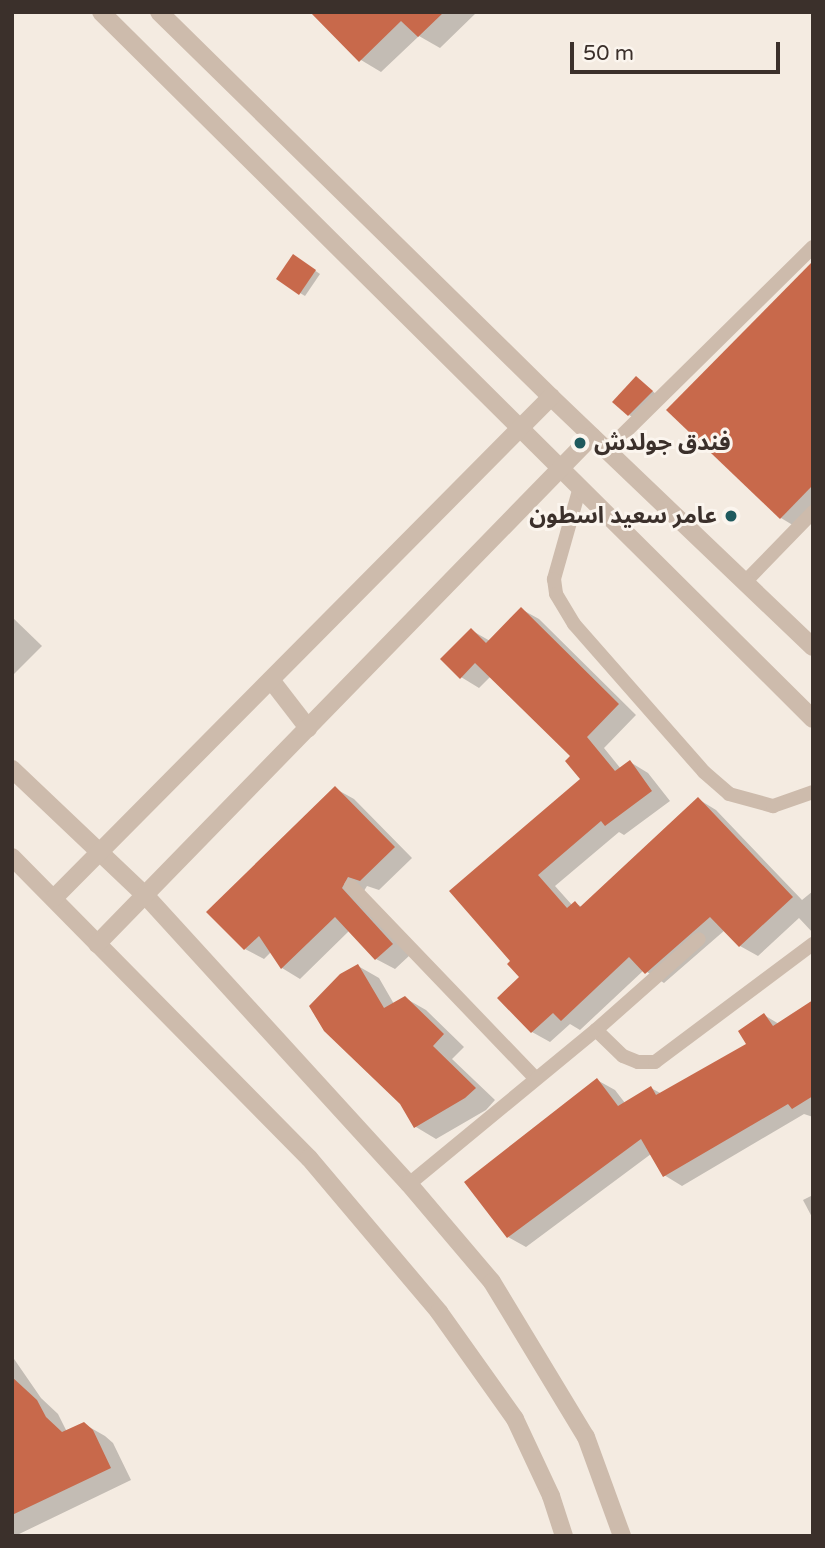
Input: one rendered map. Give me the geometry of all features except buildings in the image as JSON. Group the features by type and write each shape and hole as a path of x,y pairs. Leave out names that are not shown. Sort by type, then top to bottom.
{"street":[{"path":"101,12 813,719"},
{"path":"159,12 551,397 813,647"},
{"path":"54,898 551,397"},
{"path":"97,944 592,436"},
{"path":"271,680 308,728"},
{"path":"12,769 145,895 409,1184 492,1282 586,1437 622,1536"},
{"path":"12,857 309,1158 439,1312 514,1419 551,1496 564,1536"}],"lane":[{"path":"607,450 813,247"},
{"path":"580,487 554,579 556,594 574,624 704,772 729,794 773,806 813,792"},
{"path":"745,582 813,512"},
{"path":"351,886 536,1079"},
{"path":"409,1184 596,1030 699,939"},
{"path":"596,1030 623,1056 638,1062 655,1062 813,944"}],"place":[{"name":"فندق جولدش","path":"580,443"},
{"name":"عامر سعيد اسطون","path":"731,516"}]}
